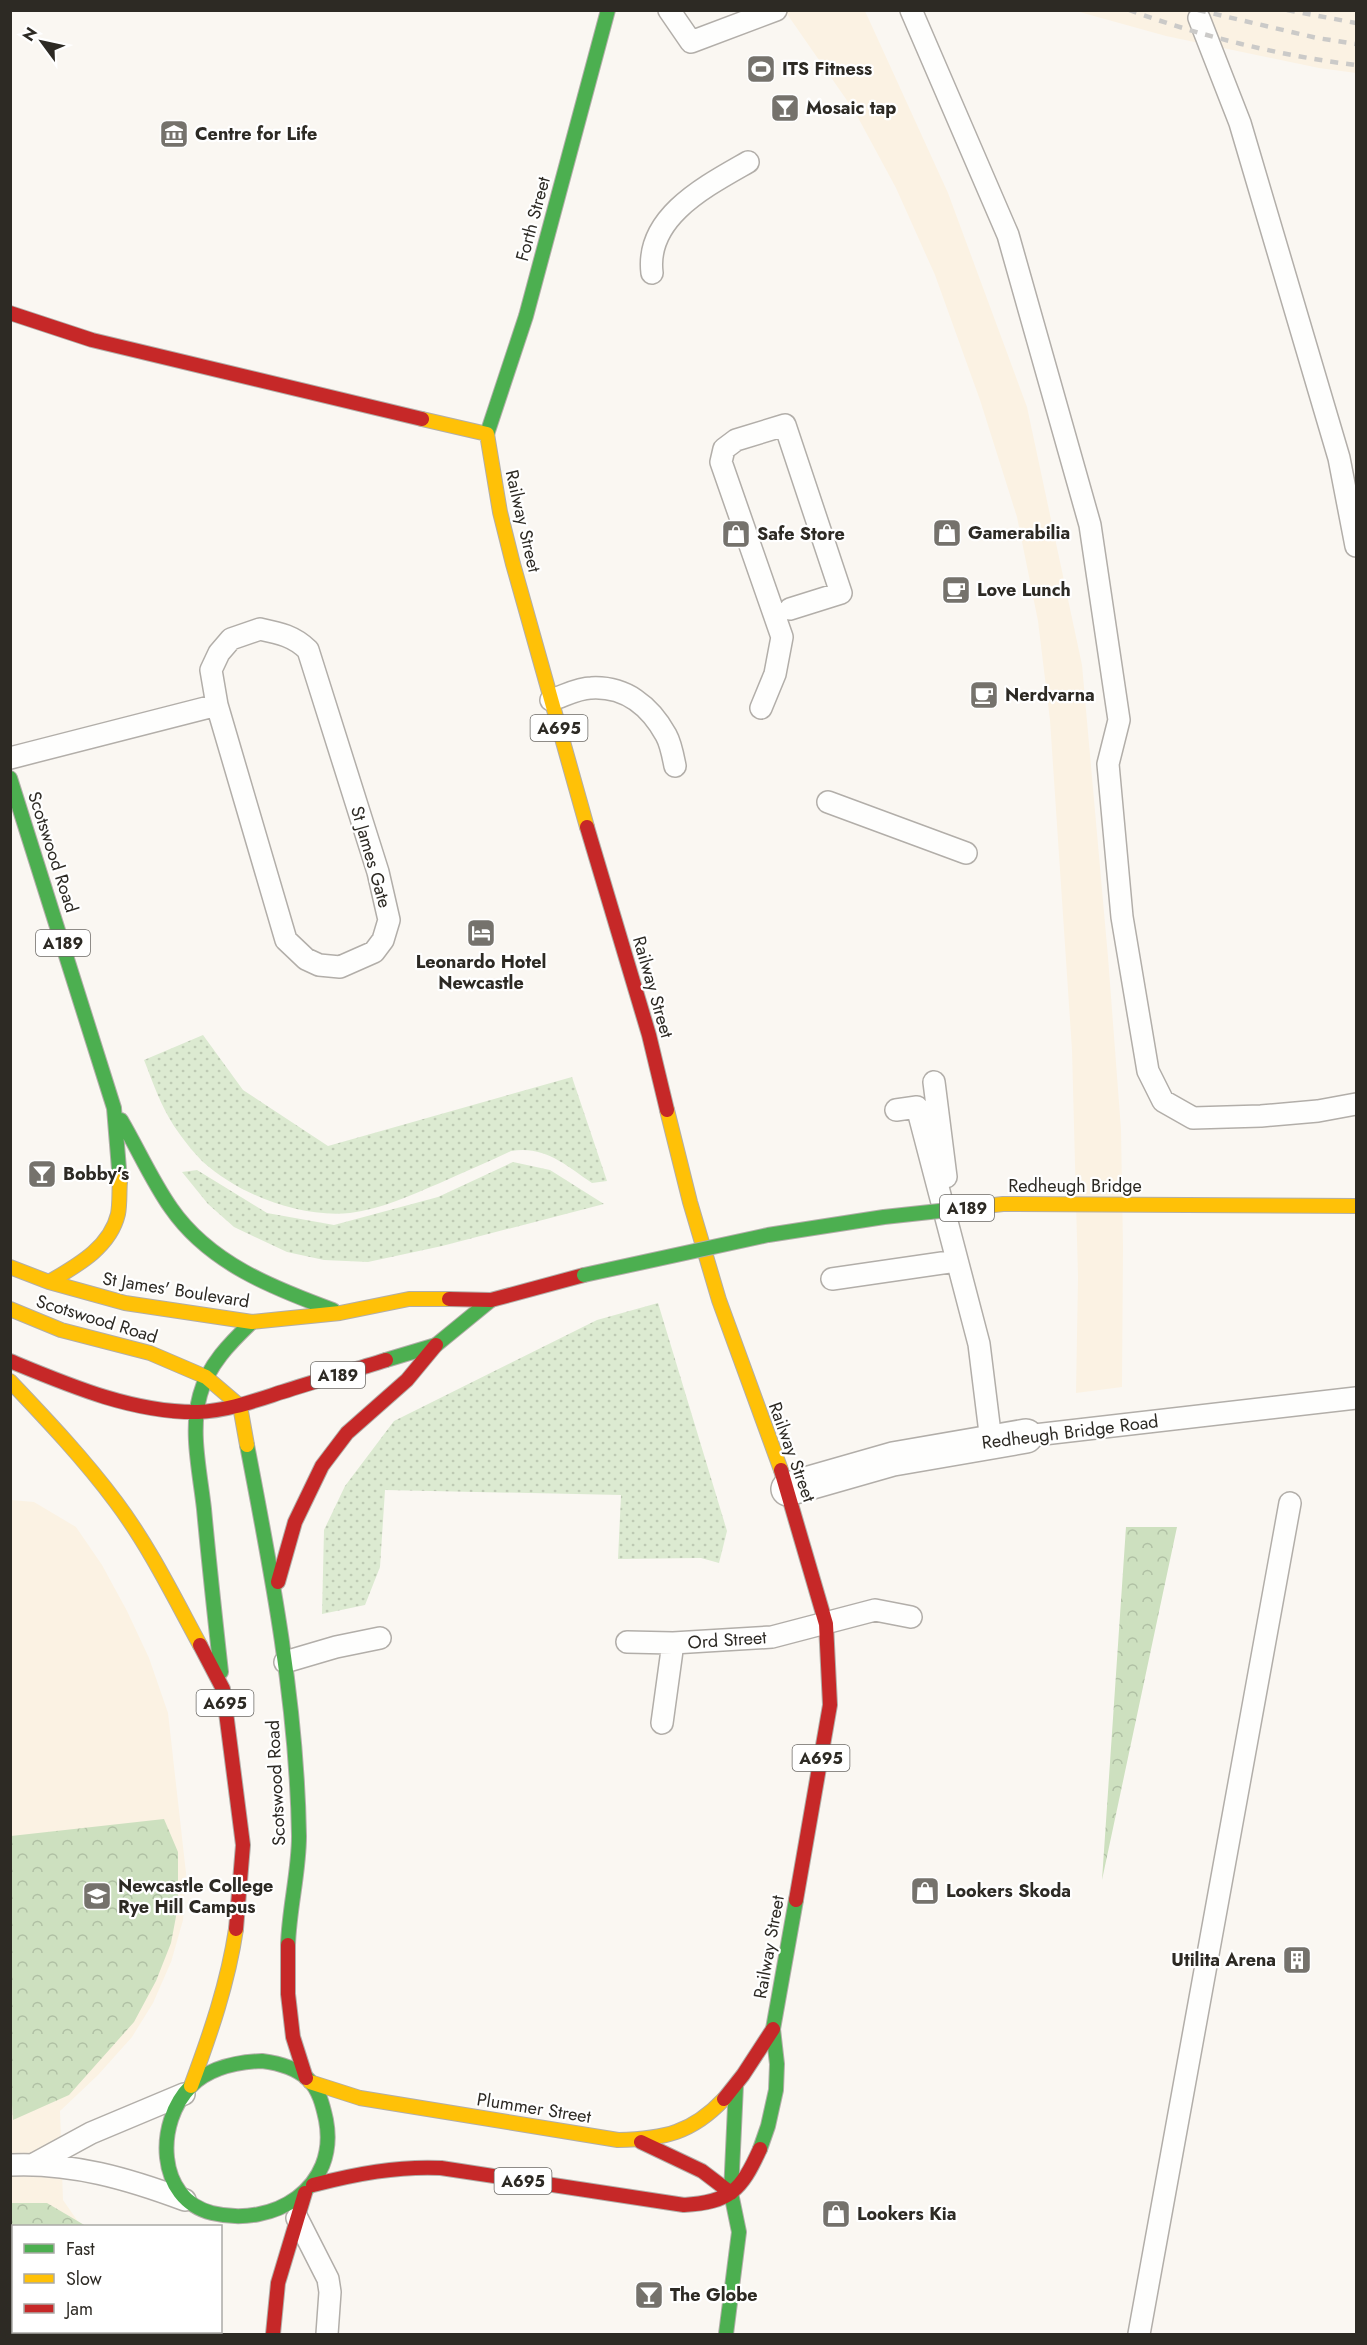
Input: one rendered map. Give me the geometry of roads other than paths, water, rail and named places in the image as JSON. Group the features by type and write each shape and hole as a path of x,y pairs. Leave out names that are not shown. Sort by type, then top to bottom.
{"main road":[{"name":"Forth Street","path":"487,434 526,316 608,10"},
{"path":"10,313 92,340 487,434"},
{"name":"Railway Street","path":"487,434 500,512 551,700 649,1035 690,1202 719,1300 788,1489 826,1624 830,1705 773,2029 777,2076 768,2130 756,2160 731,2193"},
{"name":"Scotswood Road","path":"10,778 114,1108 165,1198 180,1221 197,1239 222,1258 267,1284 340,1313"},
{"name":"Scotswood Road","path":"49,1282 77,1266 103,1244 118,1215 120,1178 114,1108"},
{"name":"Redheugh Bridge","path":"491,1300 584,1275 768,1235 884,1217 1003,1204 1356,1206"},
{"name":"St James' Boulevard","path":"10,1267 49,1282 124,1303 252,1322 340,1313"},
{"name":"A189","path":"340,1313 410,1299 491,1300"},
{"name":"A189","path":"10,1361 56,1380 117,1400 156,1408 196,1412 240,1406 436,1345 491,1300"},
{"name":"Scotswood Road","path":"10,1308 61,1330 150,1353 206,1377 240,1406 276,1594 297,1763 299,1804 296,1884 288,1942 288,1994 293,2037 308,2080"},
{"name":"Scotswood Road","path":"188,2090 203,2056 233,1951 239,1912 243,1845 223,1689 199,1462 196,1412 206,1377 216,1360 232,1340 252,1322"},
{"name":"Scotswood Road","path":"276,1594 292,1529 318,1473 345,1435 360,1419 405,1382 436,1345"},
{"name":"Scotswood Road","path":"10,1381 83,1459 118,1504 167,1583 223,1689"},
{"name":"Railway Street","path":"736,2085 773,2029"},
{"path":"273,2334 278,2283 297,2218 326,2155 329,2139 322,2105 308,2080 277,2063 233,2063 217,2068 188,2090 174,2114 168,2132 166,2149 175,2183 192,2207 222,2215 256,2215 271,2212 289,2204 309,2189"},
{"name":"Plummer Street","path":"308,2080 332,2090 391,2103 641,2142 661,2140 681,2133 715,2110 736,2085"},
{"path":"726,2334 739,2232 731,2193 736,2085"},
{"path":"641,2142 702,2172 731,2193"},
{"name":"A695","path":"309,2189 375,2170 413,2166 441,2168 684,2205 711,2202 731,2193"}],"street":[{"name":"Redheugh Bridge Road","path":"788,1489 893,1459 1026,1436"}],"lane":[{"path":"669,10 691,42 776,10"},
{"path":"911,10 1008,235 1090,525 1119,720 1108,764 1122,917 1148,1071 1163,1101 1193,1118 1261,1116 1318,1111 1356,1104"},
{"path":"1199,18 1246,145 1340,458 1356,546"},
{"path":"651,273 650,257 657,233 673,213 711,184 748,162"},
{"path":"761,708 775,674 782,637 721,462 724,449 735,440 785,425 841,592 790,609"},
{"name":"St James Gate","path":"261,629 285,634 298,640 308,650 378,872 389,920 383,940 374,952 340,967 319,966 306,959 286,940 217,705 211,670 219,653 231,639 261,629"},
{"path":"551,700 589,688 614,688 637,700 654,717 667,736 675,766"},
{"path":"10,758 217,705"},
{"path":"828,802 966,853"},
{"path":"934,1082 956,1261"},
{"path":"896,1110 916,1107 979,1344 991,1441"},
{"path":"832,1279 956,1261"},
{"name":"Redheugh Bridge Road","path":"1026,1436 1356,1398"},
{"path":"1139,2334 1290,1503"},
{"name":"Ord Street","path":"627,1642 673,1643 772,1637 875,1610 911,1617"},
{"path":"285,1662 380,1638"},
{"path":"662,1723 673,1643"},
{"path":"34,2164 91,2133 188,2090"},
{"path":"10,2165 34,2164 98,2172 140,2183 192,2207"},
{"path":"297,2218 328,2279 330,2306 327,2334"}],"railway":[{"path":"1129,10 1241,44 1356,65"},
{"path":"1198,10 1317,38 1356,44"},
{"path":"1287,10 1356,23"}],"place":[{"name":"ITS Fitness","path":"761,69"},
{"name":"Mosaic tap","path":"785,108"},
{"name":"Centre for Life","path":"174,134"},
{"name":"Gamerabilia","path":"947,533"},
{"name":"Safe Store","path":"736,534"},
{"name":"Love Lunch","path":"956,590"},
{"name":"Nerdvarna","path":"984,695"},
{"name":"Leonardo Hotel Newcastle","path":"481,933"},
{"name":"Bobby’s","path":"42,1174"},
{"name":"Lookers Skoda","path":"925,1891"},
{"name":"Newcastle College Rye Hill Campus","path":"97,1896"},
{"name":"Utilita Arena","path":"1297,1960"},
{"name":"Lookers Kia","path":"836,2214"},
{"name":"The Globe","path":"649,2295"}]}
